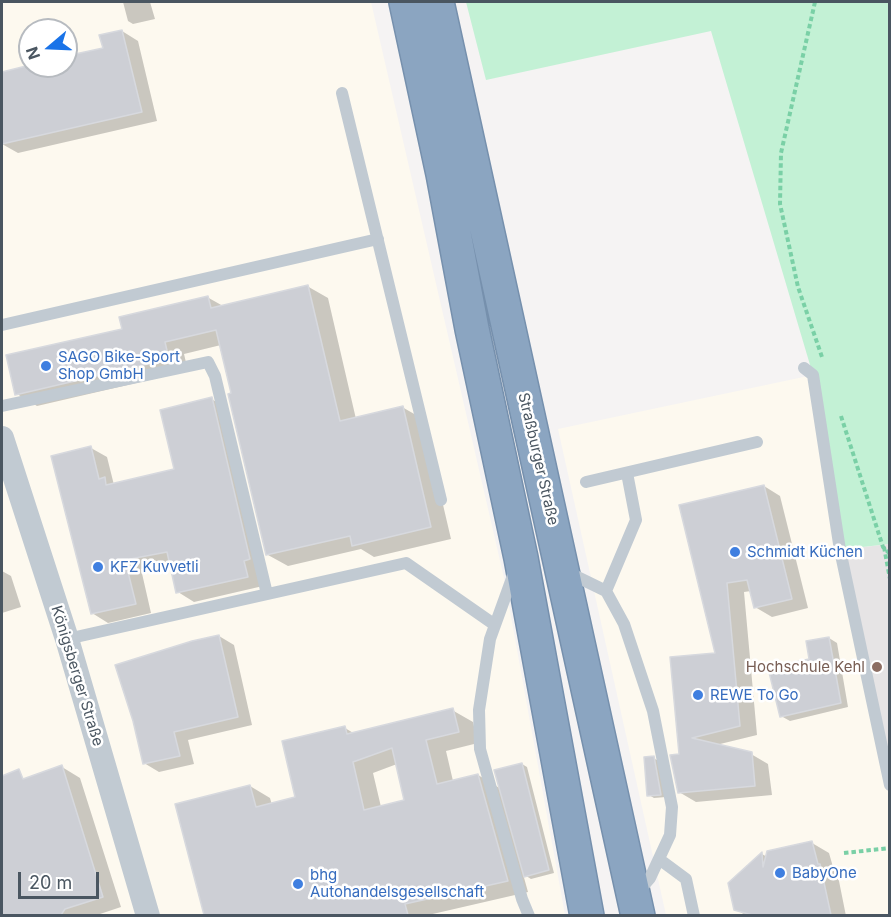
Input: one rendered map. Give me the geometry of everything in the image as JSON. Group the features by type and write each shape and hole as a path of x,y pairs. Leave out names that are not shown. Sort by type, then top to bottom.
{"highway":[{"path":"406,2 521,558 586,915"},
{"name":"Straßburger Straße","path":"437,2 636,906"}],"street":[{"name":"Königsberger Straße","path":"2,438 67,639 148,915"}],"lane":[{"path":"342,93 441,500"},
{"path":"2,325 378,239"},
{"path":"2,406 208,362 215,376 267,594"},
{"path":"804,368 813,375 840,550 890,784"},
{"path":"586,483 757,442"},
{"path":"606,591 636,520 627,472"},
{"path":"521,558 509,583 490,639 480,710 480,749 522,899 529,915"},
{"path":"67,639 406,563 495,625"},
{"path":"563,570 606,591 624,624 652,711 672,807 670,835 636,906"},
{"path":"659,859 686,879 694,915"}],"path":[{"path":"814,2 781,153 780,204 798,287 824,364"},
{"path":"839,408 883,547 890,579"},
{"path":"883,547 890,554"},
{"path":"844,853 890,848"}],"shaded area":[{"path":"2,2 371,2 504,578 565,915 2,916"},
{"path":"813,375 889,785 889,915 666,915 558,429"},
{"name":"Hochschule Kehl","path":"889,544 889,785 840,550"}],"green space":[{"path":"466,2 889,2 889,544 845,549 813,375 711,31 486,80"}],"building":[{"path":"122,30 142,112 2,144 2,72 18,68 18,78 78,78 78,53 103,48 99,35"},
{"path":"308,285 340,421 403,406 431,527 352,546 350,536 266,555 228,394 231,393 216,330 165,342 169,359 15,395 6,355 122,329 119,317 208,296 211,308"},
{"path":"212,397 250,559 244,561 248,577 176,593 167,552 125,560 136,604 91,614 51,456 91,446 99,479 105,477 106,485 174,469 160,410"},
{"path":"764,485 792,599 754,608 747,580 727,583 740,726 692,738 752,752 755,786 678,793 670,755 679,754 670,657 715,653 679,505"},
{"path":"219,635 238,717 174,732 180,756 143,764 133,721 115,665"},
{"path":"829,637 841,703 780,717 768,668 809,659 806,641"},
{"path":"453,708 459,732 426,740 437,784 478,774 508,881 405,904 408,915 204,915 175,804 250,785 256,807 295,797 282,741 345,726 347,734","holes":["392,748 404,800 364,810 353,762"]},
{"path":"654,756 661,795 647,796 644,757"},
{"path":"522,763 549,870 524,877 494,770"},
{"path":"62,765 103,897 65,909 61,915 2,915 2,776 19,769 23,779"},
{"name":"BabyOne","path":"812,841 818,864 820,864 831,915 752,915 734,910 728,883 762,852 763,867 767,851"}],"place":[{"name":"SAGO Bike-Sport Shop GmbH","path":"46,366"},
{"name":"Schmidt Küchen","path":"735,552"},
{"name":"KFZ Kuvvetli","path":"98,567"},
{"name":"Hochschule Kehl","path":"877,667"},
{"name":"REWE To Go","path":"698,695"},
{"name":"BabyOne","path":"780,873"},
{"name":"bhg Autohandelsgesellschaft","path":"298,884"}]}
